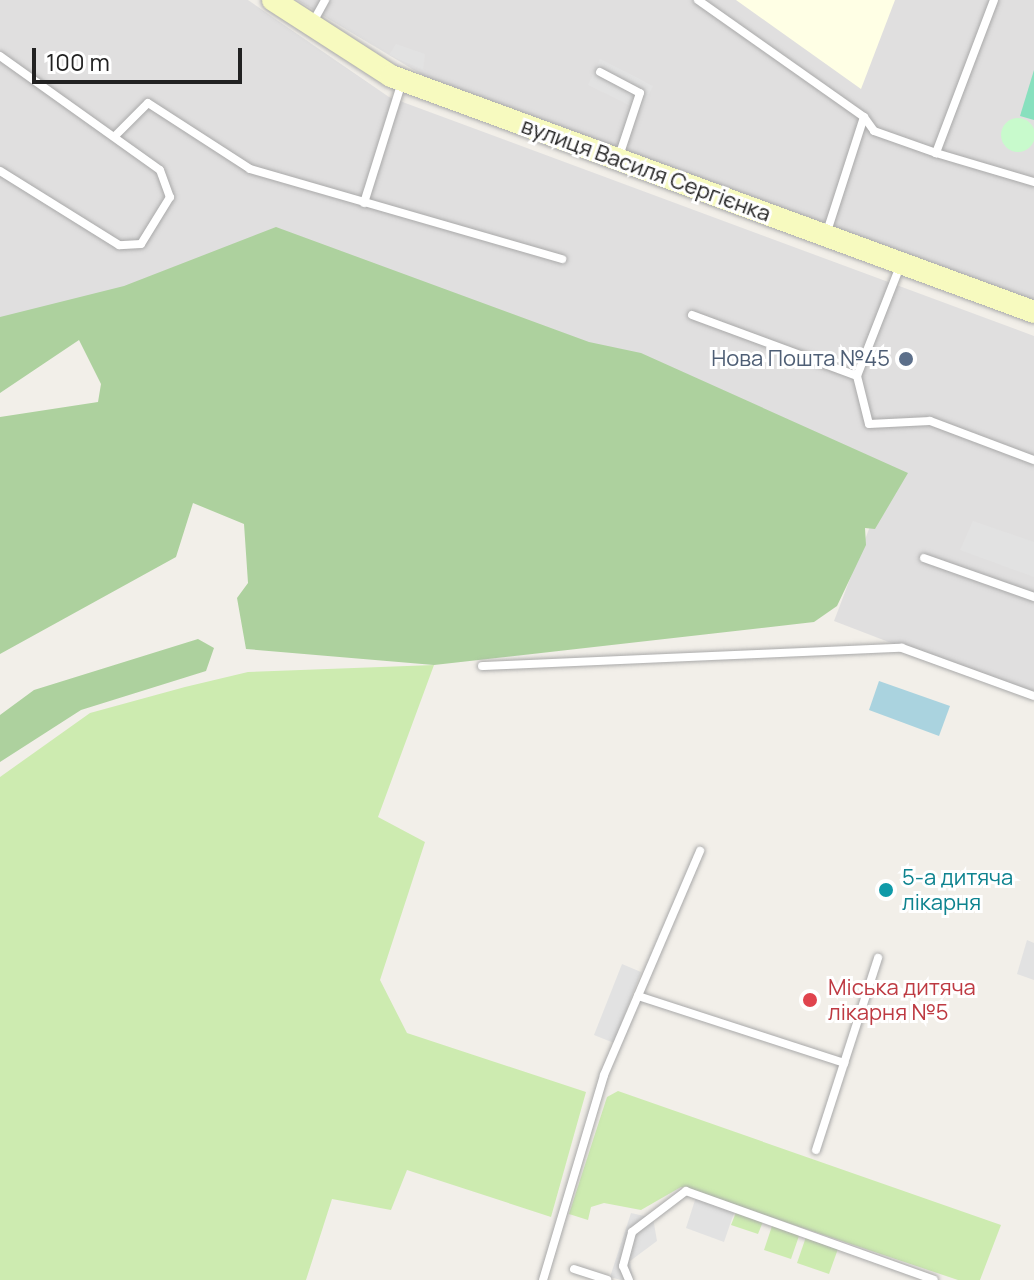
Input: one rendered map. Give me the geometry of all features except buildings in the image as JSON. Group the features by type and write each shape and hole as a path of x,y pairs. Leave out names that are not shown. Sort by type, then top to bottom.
{"main road":[{"name":"вулиця Василя Сергієнка","path":"273,0 402,80 1034,312"}],"lane":[{"path":"311,26 325,0"},
{"path":"698,0 864,117 874,131 1034,182"},
{"path":"936,153 994,0"},
{"path":"0,56 116,135 169,183 162,216 141,244 119,245 0,171"},
{"path":"600,72 640,93 617,159"},
{"path":"364,203 402,80"},
{"path":"116,135 148,103 250,169 562,259"},
{"path":"826,236 864,117"},
{"path":"901,263 857,376 869,424 930,421 1034,460"},
{"path":"692,315 857,376"},
{"path":"924,558 1034,597"},
{"path":"482,666 902,648 1034,696"},
{"path":"543,1280 604,1075 700,851"},
{"path":"816,1150 878,958"},
{"path":"638,996 844,1063"},
{"path":"629,1280 623,1266 632,1232 686,1191 934,1280"},
{"path":"574,1269 607,1280"}],"shaded area":[{"path":"0,0 248,0 389,97 1034,336 1034,698 834,621 888,479 273,241 0,331"},
{"path":"297,0 1034,0 1034,301 429,79"},
{"path":"736,0 895,0 861,89"},
{"path":"396,44 425,54 423,70 389,55"},
{"path":"600,59 653,86 641,111 588,85"},
{"path":"973,521 1034,542 1034,577 960,550"},
{"path":"1027,940 1034,943 1034,980 1017,974"},
{"path":"622,964 641,972 614,1043 594,1035"},
{"path":"697,1194 736,1207 724,1242 686,1228"},
{"path":"631,1213 653,1218 657,1241 630,1261 633,1280 621,1280 610,1277"}],"green space":[{"path":"1034,70 1034,120 1020,116"},
{"path":"1018,118 1030,123 1035,135 1030,147 1018,152 1006,147 1001,135 1006,123"},
{"path":"276,227 589,342 641,353 908,473 875,529 865,528 866,545 837,606 814,622 434,665 246,649 237,598 248,583 244,524 193,503 176,557 0,654 0,417 98,402 101,384 79,340 0,393 0,317 124,286"},
{"path":"198,639 214,648 206,671 81,710 0,762 0,715 34,690"},
{"path":"434,665 378,817 425,842 380,980 407,1033 586,1092 551,1217 407,1170 391,1210 332,1199 306,1280 0,1280 0,777 90,713 185,687 248,672"},
{"path":"618,1091 1001,1225 980,1280 958,1280 681,1187 641,1210 604,1203 591,1207 588,1220 569,1214 607,1097"},
{"path":"737,1210 764,1219 758,1234 731,1225"},
{"path":"773,1223 800,1233 791,1259 764,1250"},
{"path":"807,1234 839,1246 829,1274 797,1263"}],"water":[{"path":"879,681 950,706 939,736 869,710"}],"place":[{"name":"Нова Пошта №45","path":"906,359"},
{"name":"5-а дитяча лікарня","path":"886,890"},
{"name":"Міська дитяча лікарня №5","path":"810,1000"}]}
